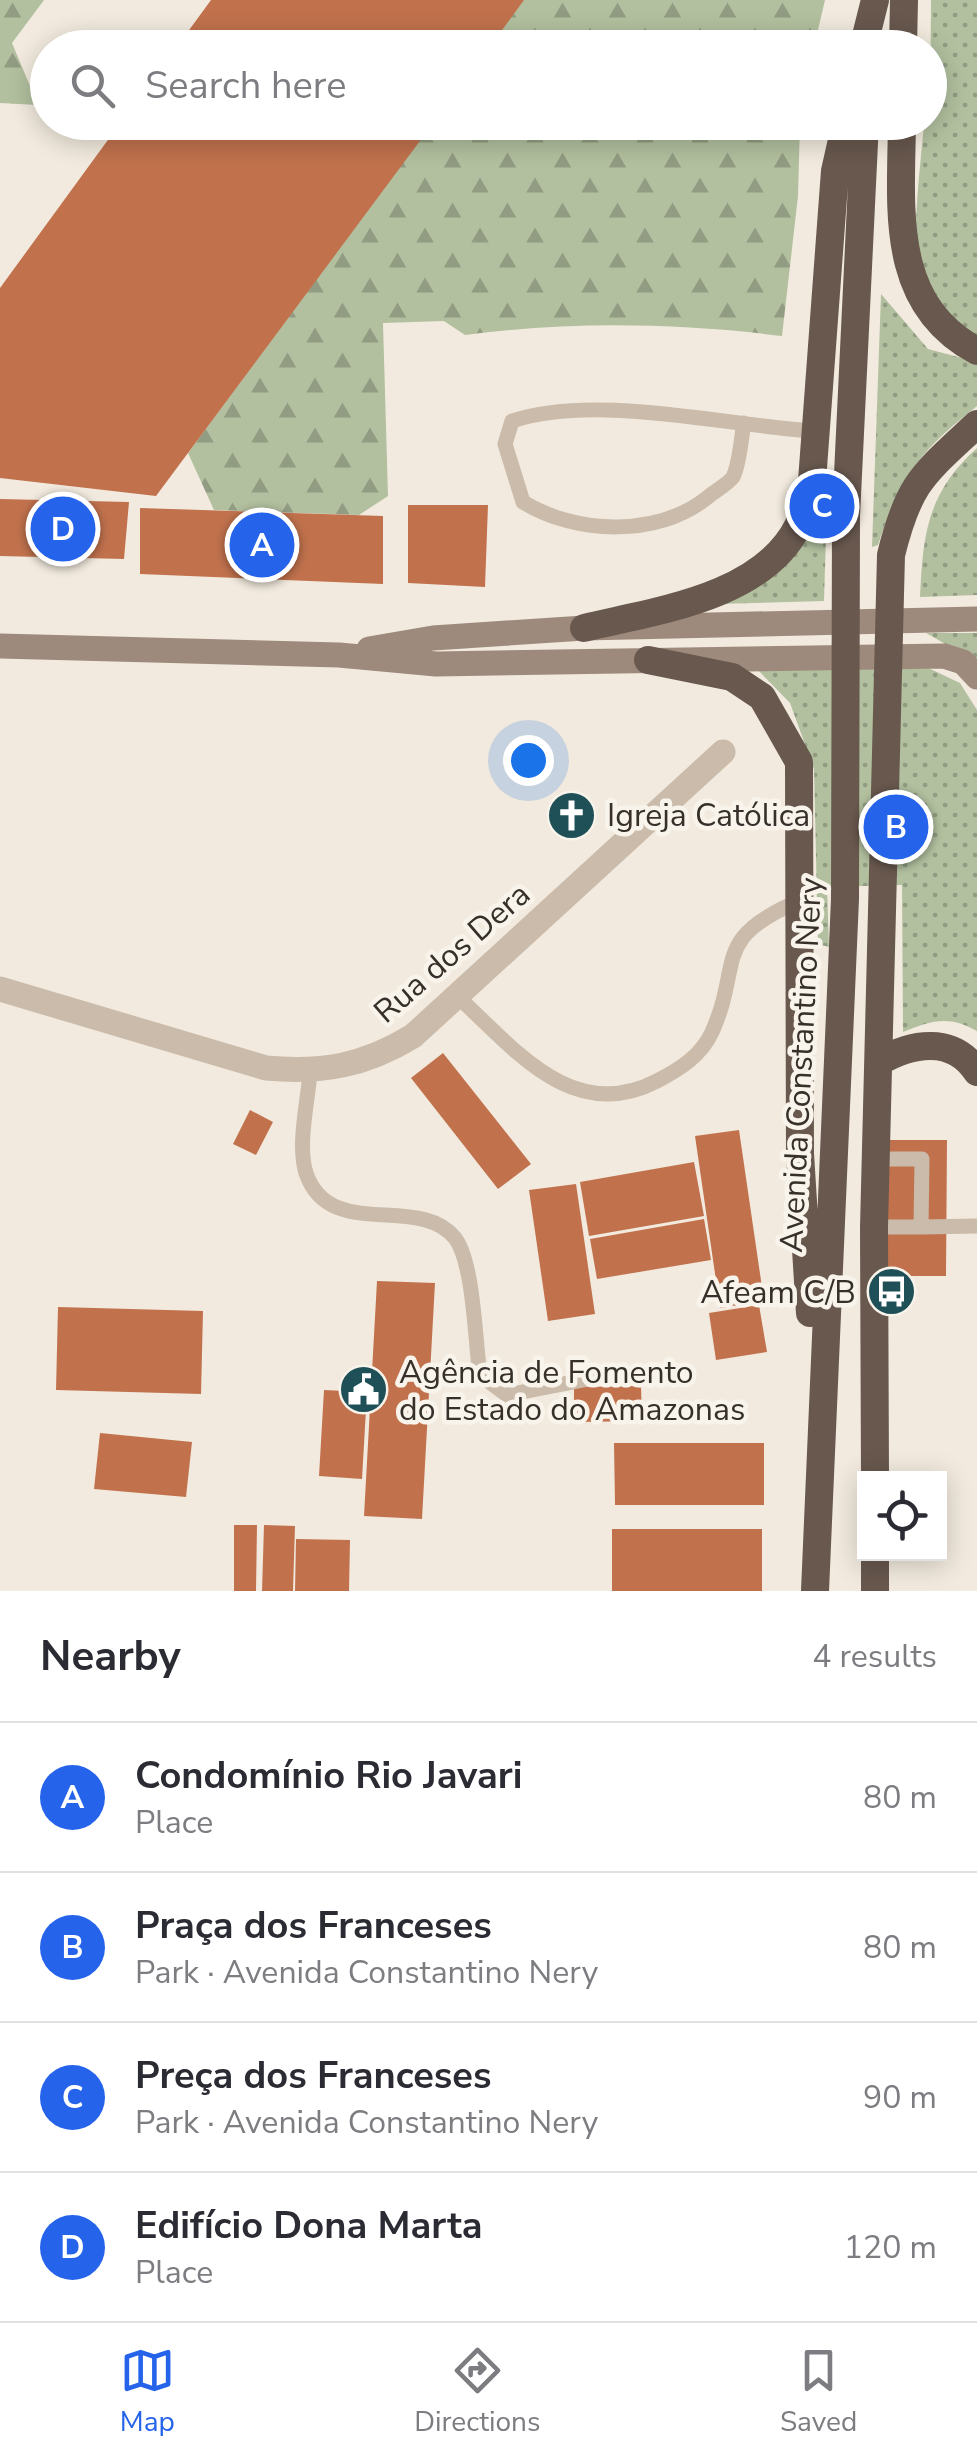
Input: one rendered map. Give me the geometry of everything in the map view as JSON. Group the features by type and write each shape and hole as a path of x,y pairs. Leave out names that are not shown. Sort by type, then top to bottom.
{"highway":[{"path":"903,30 904,0"},
{"path":"584,628 682,604 763,567 797,528 812,481 834,171 842,140"},
{"name":"Avenida Constantino Nery","path":"815,1591 846,899 846,516 864,140"},
{"path":"902,140 904,256 921,300 946,334 977,351"},
{"path":"874,1471 874,1227 892,554 902,508 919,480 977,424"},
{"path":"648,660 732,677 762,698 784,730 799,762 800,1154 818,1459"},
{"path":"879,1062 901,1048 928,1044 955,1051 977,1072"},
{"path":"875,1561 875,1591"}],"main road":[{"path":"340,654 434,638 584,628 977,619"},
{"path":"0,646 340,654 436,664 944,656 963,662 977,677"}],"street":[{"name":"Rua dos Dera","path":"0,990 231,1060 310,1072 382,1055 413,1036 723,752"}],"lane":[{"path":"744,422 732,477 694,508 649,524 587,527 544,515 523,502 505,444 512,420 530,415 635,411 744,422 815,432"},
{"path":"457,996 545,1077 580,1093 624,1093 668,1076 704,1047 721,1003 730,955 758,923 799,901"},
{"path":"310,1072 306,1173 318,1192 338,1207 357,1214 423,1220 455,1239 465,1260 480,1375 486,1384 507,1395 624,1372"},
{"path":"876,1159 922,1159 921,1227"},
{"path":"874,1227 977,1226"}],"green space":[{"path":"0,0 44,0 12,43 30,86 30,105 0,103"},
{"path":"522,0 825,0 818,30 500,30"},
{"path":"931,0 977,0 977,337 940,304 918,268 916,228 923,140 947,140 947,30 931,30"},
{"path":"419,140 800,140 798,196 782,336 624,325 544,327 465,335 444,321 383,323 388,496 359,515 214,510 188,453"},
{"path":"881,294 928,349 977,362 977,406 915,466 895,500 878,545 872,547"},
{"path":"977,448 977,595 920,597 931,516 947,481"},
{"path":"828,470 824,601 717,604 793,555 808,538"},
{"path":"926,633 977,633 977,662"},
{"path":"753,665 922,665 960,683 977,710 977,1031 940,1021 903,1032 902,885 827,887 829,947 818,944 814,769 790,703"}],"building":[{"path":"211,0 524,0 502,30 189,30"},
{"path":"108,140 421,140 156,496 0,478 0,288"},
{"path":"0,499 129,502 124,559 0,556"},
{"path":"408,505 488,505 485,587 408,583"},
{"path":"140,508 383,516 383,584 140,574"},
{"path":"443,1053 531,1164 498,1189 411,1078"},
{"path":"250,1110 273,1122 256,1155 233,1144"},
{"path":"739,1130 764,1301 720,1308 695,1136"},
{"path":"888,1140 947,1140 946,1276 888,1276"},
{"path":"694,1162 704,1216 589,1236 580,1182"},
{"path":"576,1184 595,1314 548,1321 529,1190"},
{"path":"704,1219 711,1260 597,1279 590,1239"},
{"path":"377,1281 435,1283 422,1519 364,1516"},
{"path":"759,1305 767,1352 716,1360 709,1313"},
{"path":"58,1307 203,1311 201,1394 56,1390"},
{"path":"641,1386 642,1421 574,1422 574,1387"},
{"path":"324,1390 367,1392 362,1479 319,1476"},
{"path":"100,1433 192,1442 186,1497 94,1489"},
{"path":"614,1443 764,1443 764,1505 615,1505"},
{"path":"234,1525 257,1525 256,1591 234,1591"},
{"path":"264,1525 295,1526 293,1591 262,1591"},
{"path":"612,1529 762,1529 762,1591 612,1591"},
{"path":"296,1539 350,1540 349,1591 295,1591"}],"place":[{"name":"Preça dos Franceses","path":"822,506"},
{"name":"Edifício Dona Marta","path":"63,529"},
{"name":"Condomínio Rio Javari","path":"262,545"},
{"name":"Igreja Católica","path":"572,815"},
{"name":"Praça dos Franceses","path":"896,827"},
{"name":"Afeam C/B","path":"891,1292"},
{"name":"Agência de Fomento do Estado do Amazonas","path":"364,1390"}]}
